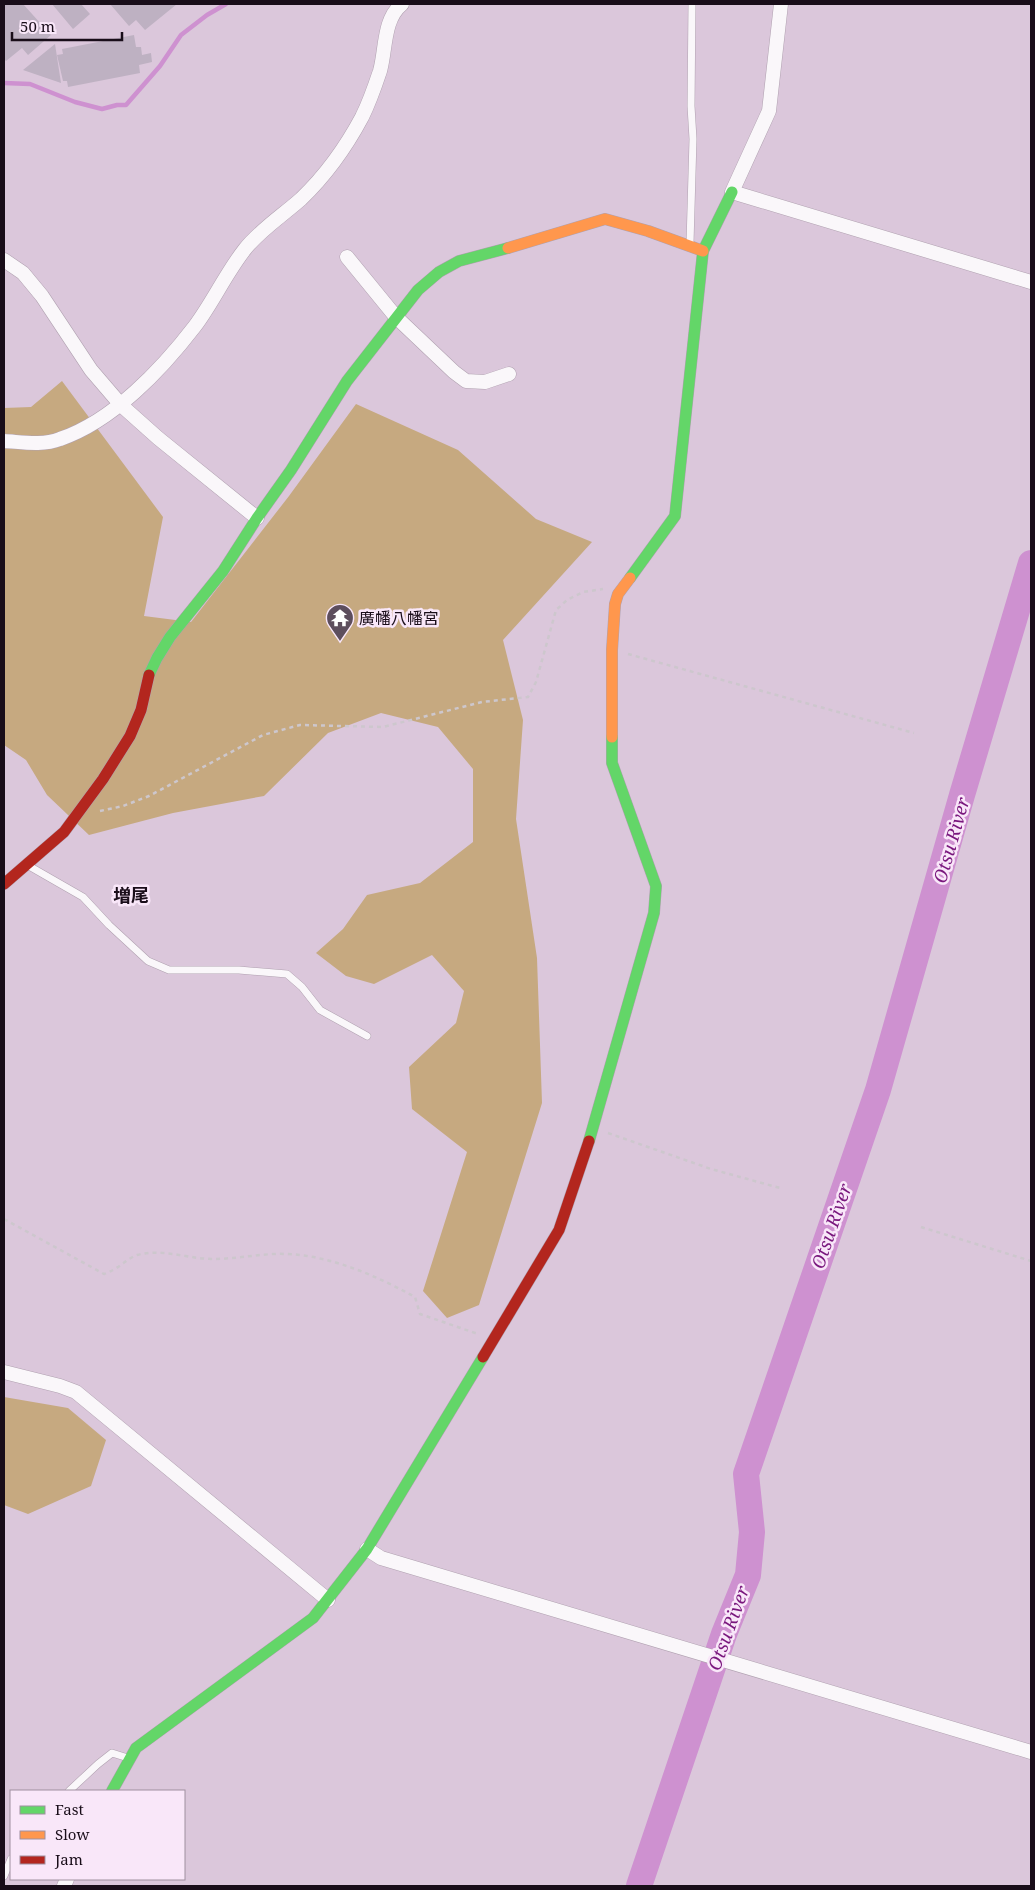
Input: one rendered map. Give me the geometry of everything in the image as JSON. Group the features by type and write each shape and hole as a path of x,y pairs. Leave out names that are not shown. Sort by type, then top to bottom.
{"street":[{"path":"4,441 37,443 59,440 81,430 121,405 167,359 195,325 245,249 302,198 327,172 337,158 362,116 379,73 388,25 398,7 402,4"},
{"path":"113,1790 136,1748 313,1618 328,1600 368,1549 559,1230 592,1131 654,912 656,886 612,764 612,650 615,604 618,594 675,516 703,251 769,111 781,4"},
{"path":"732,192 1031,282"},
{"path":"4,884 64,832 76,817 130,736 141,710 147,681 157,658 170,637 223,571 291,470 347,381 418,290 439,272 458,261 604,219 648,231 703,251"},
{"path":"347,257 396,317 466,381 485,382 509,374"},
{"path":"4,260 23,273 42,296 91,370 121,405 158,438 257,518"},
{"path":"4,1372 76,1392 328,1600"},
{"path":"368,1549 380,1558 1031,1752"}],"lane":[{"path":"690,247 693,139 691,106 692,4"},
{"path":"27,864 83,897 109,925 148,961 169,970 239,970 287,974 302,987 320,1010 367,1036"},
{"path":"70,1790 112,1753 129,1758"},
{"path":"4,1876 10,1861"}],"path":[{"path":"76,817 123,806 149,796 262,735 300,725 383,727 482,702 528,697 536,682 556,610 567,600 596,589 606,589 618,594"},
{"path":"612,650 914,733"},
{"path":"592,1131 608,1133 711,1169 780,1188"},
{"path":"4,1219 104,1274 115,1271 135,1256 153,1252 212,1259 274,1254 316,1258 352,1268 394,1285 415,1297 420,1314 493,1340"},
{"path":"921,1227 1031,1261"}],"shaded area":[{"path":"62,381 163,517 144,616 191,622 289,496 356,404 458,450 536,519 592,542 503,640 523,720 516,819 537,958 542,1103 479,1305 447,1318 423,1291 467,1152 412,1109 409,1067 456,1023 464,991 432,955 374,984 346,976 316,953 343,929 367,895 420,883 473,842 473,769 438,727 381,713 328,733 264,796 173,813 89,835 47,795 26,760 4,745 4,408 31,407"},
{"path":"4,1397 68,1408 106,1440 91,1486 28,1514 4,1505"}],"building":[{"path":"4,4 23,4 51,35 28,55 22,48 6,61 4,59"},
{"path":"52,4 81,4 90,14 73,29"},
{"path":"110,4 177,4 145,30 136,20 129,26"},
{"path":"134,35 136,47 141,47 142,55 151,53 152,62 139,65 140,73 68,87 67,81 63,81 57,55 63,54 62,49"},
{"path":"55,44 61,83 23,70"}],"waterway":[{"path":"4,83 30,84 75,102 102,109 126,105 160,66 181,35 207,15 226,4"},
{"name":"Otsu River","path":"639,1886 724,1634 748,1575 752,1532 746,1474 878,1090 962,795 1031,563"}],"traffic: fast":[{"path":"630,578 675,516 703,251 732,192"},
{"path":"149,675 170,637 223,571 291,470 347,381 418,290 439,272 459,261 508,248"},
{"path":"589,1141 654,913 656,886 612,763 612,737"},
{"path":"113,1790 136,1748 313,1618 367,1549 483,1357"}],"traffic: slow":[{"path":"508,248 605,219 648,231 703,251"},
{"path":"612,737 612,650 615,604 618,594 630,578"}],"traffic: jam":[{"path":"4,884 64,832 103,779 130,736 141,710 149,675"},
{"path":"483,1357 559,1230 589,1141"}],"place":[{"name":"廣幡八幡宮","path":"340,642"}],"district":[{"name":"増尾","path":"131,895"}]}
